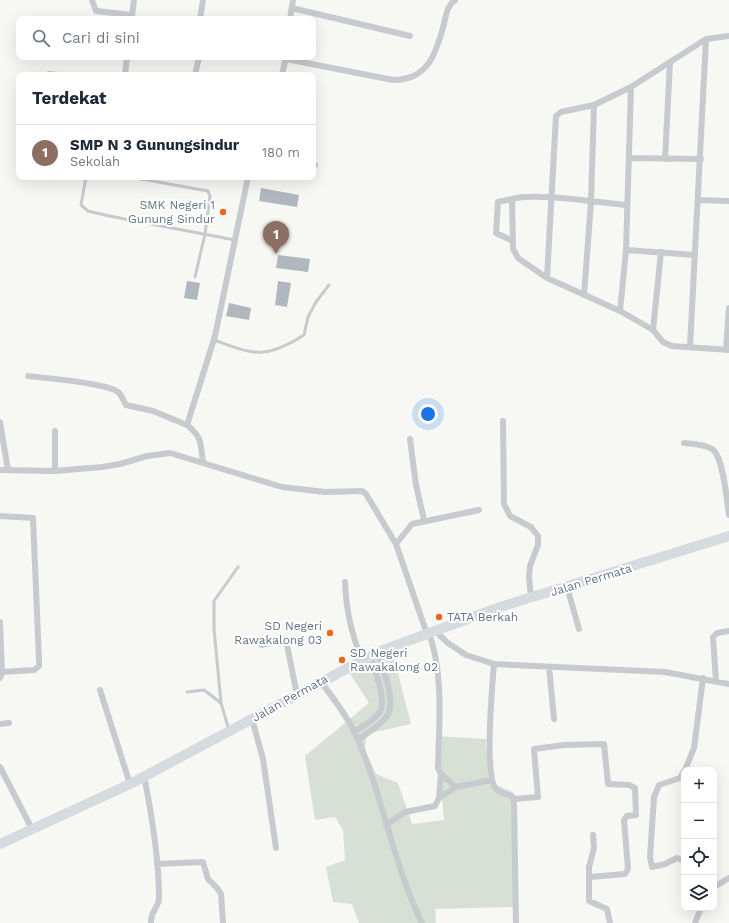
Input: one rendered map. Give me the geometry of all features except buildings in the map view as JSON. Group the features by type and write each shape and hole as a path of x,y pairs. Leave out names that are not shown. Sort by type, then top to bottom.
{"main road":[{"name":"Jalan Permata","path":"0,844 130,784 370,656 430,633 531,598 729,536"}],"street":[{"path":"92,0 96,11 126,16"},
{"path":"132,16 134,0"},
{"path":"200,16 203,0"},
{"path":"291,16 293,0"},
{"path":"296,60 393,80 403,80 418,75 435,53 448,7 455,0"},
{"path":"292,8 410,36"},
{"path":"547,278 556,116 561,112 594,105 631,87 706,39 729,36"},
{"path":"690,348 701,160 706,39"},
{"path":"125,72 127,60"},
{"path":"196,72 198,60"},
{"path":"283,72 286,60"},
{"path":"665,159 670,62"},
{"path":"620,311 626,250 631,87"},
{"path":"584,295 591,202 594,105"},
{"path":"629,158 701,160"},
{"path":"187,425 214,340 247,180"},
{"path":"513,241 499,236 496,231 498,202 522,197 551,198 627,205"},
{"path":"512,199 513,249 518,258 547,278 620,311 653,330 663,342 672,346 728,350 729,308"},
{"path":"698,200 729,201"},
{"path":"626,250 695,255"},
{"path":"653,330 661,252"},
{"path":"28,376 84,383 114,390 120,394 126,405 153,410 187,425 197,434 200,439 203,462"},
{"path":"503,421 504,504 510,516 531,527 538,536 538,545 530,566 529,577 531,598"},
{"path":"0,422 8,470"},
{"path":"55,431 55,471"},
{"path":"410,439 416,485 424,520"},
{"path":"684,443 701,445 711,448 715,452 720,465 729,515"},
{"path":"0,470 55,471 112,466 147,456 170,453 282,487 325,492 362,491 366,494 396,544 430,633 436,654 438,674 439,798 435,806 405,812 386,825"},
{"path":"396,544 412,524 424,520 478,510"},
{"path":"0,516 33,518 39,660 39,666 34,670 1,675 0,622"},
{"path":"345,582 346,608 355,644 370,656 389,689 390,709 382,722 358,740"},
{"path":"567,587 579,629"},
{"path":"716,681 713,637 717,633 729,631"},
{"path":"430,633 466,655 494,664 549,668 665,672 729,684"},
{"path":"261,645 286,640 297,695"},
{"path":"354,732 376,716 382,706 381,690 370,656"},
{"path":"494,664 490,736 492,780 498,790 512,796 513,799 516,923"},
{"path":"549,668 554,719"},
{"path":"685,767 694,748 703,678"},
{"path":"321,682 344,713 358,740 374,783 386,825 422,923"},
{"path":"100,690 130,784"},
{"path":"252,719 263,759 276,848"},
{"path":"0,724 9,723"},
{"path":"513,799 538,797 534,748 564,745 604,744 608,784 629,785 634,788 636,815 626,816 624,820 628,869 625,874 590,877"},
{"path":"0,767 32,829"},
{"path":"440,774 456,787"},
{"path":"144,776 152,819 159,898 150,916 151,923"},
{"path":"681,776 680,778 660,785 654,797 650,857 652,867 665,864 677,858 681,860"},
{"path":"439,798 456,787 492,780"},
{"path":"593,835 594,848 589,867 589,901 607,909 610,923"},
{"path":"157,864 203,862 208,880 221,894 223,923"},
{"path":"717,885 729,878"},
{"path":"695,923 700,911"}],"lane":[{"path":"85,180 81,205 88,211 127,220 235,240"},
{"path":"149,180 206,189 210,196 205,234 195,277"},
{"path":"214,340 245,349 263,352 284,346 304,335 308,317 316,302 329,285"},
{"path":"230,732 221,703 214,629 214,601 238,567"},
{"path":"187,692 204,690 221,703"}],"shaded area":[{"path":"392,649 411,724 366,734 365,751 376,774 398,783 412,824 444,820 436,736 486,739 489,782 513,792 513,907 435,909 436,923 359,923 352,904 333,902 326,867 345,860 343,830 335,817 315,820 305,756 369,703 347,669"}],"place":[{"name":"SMK Negeri 1 Gunung Sindur","path":"223,212"},
{"name":"SMP N 3 Gunungsindur","path":"276,254"},
{"name":"TATA Berkah","path":"439,617"},
{"name":"SD Negeri Rawakalong 03","path":"330,633"},
{"name":"SD Negeri Rawakalong 02","path":"342,660"}]}
